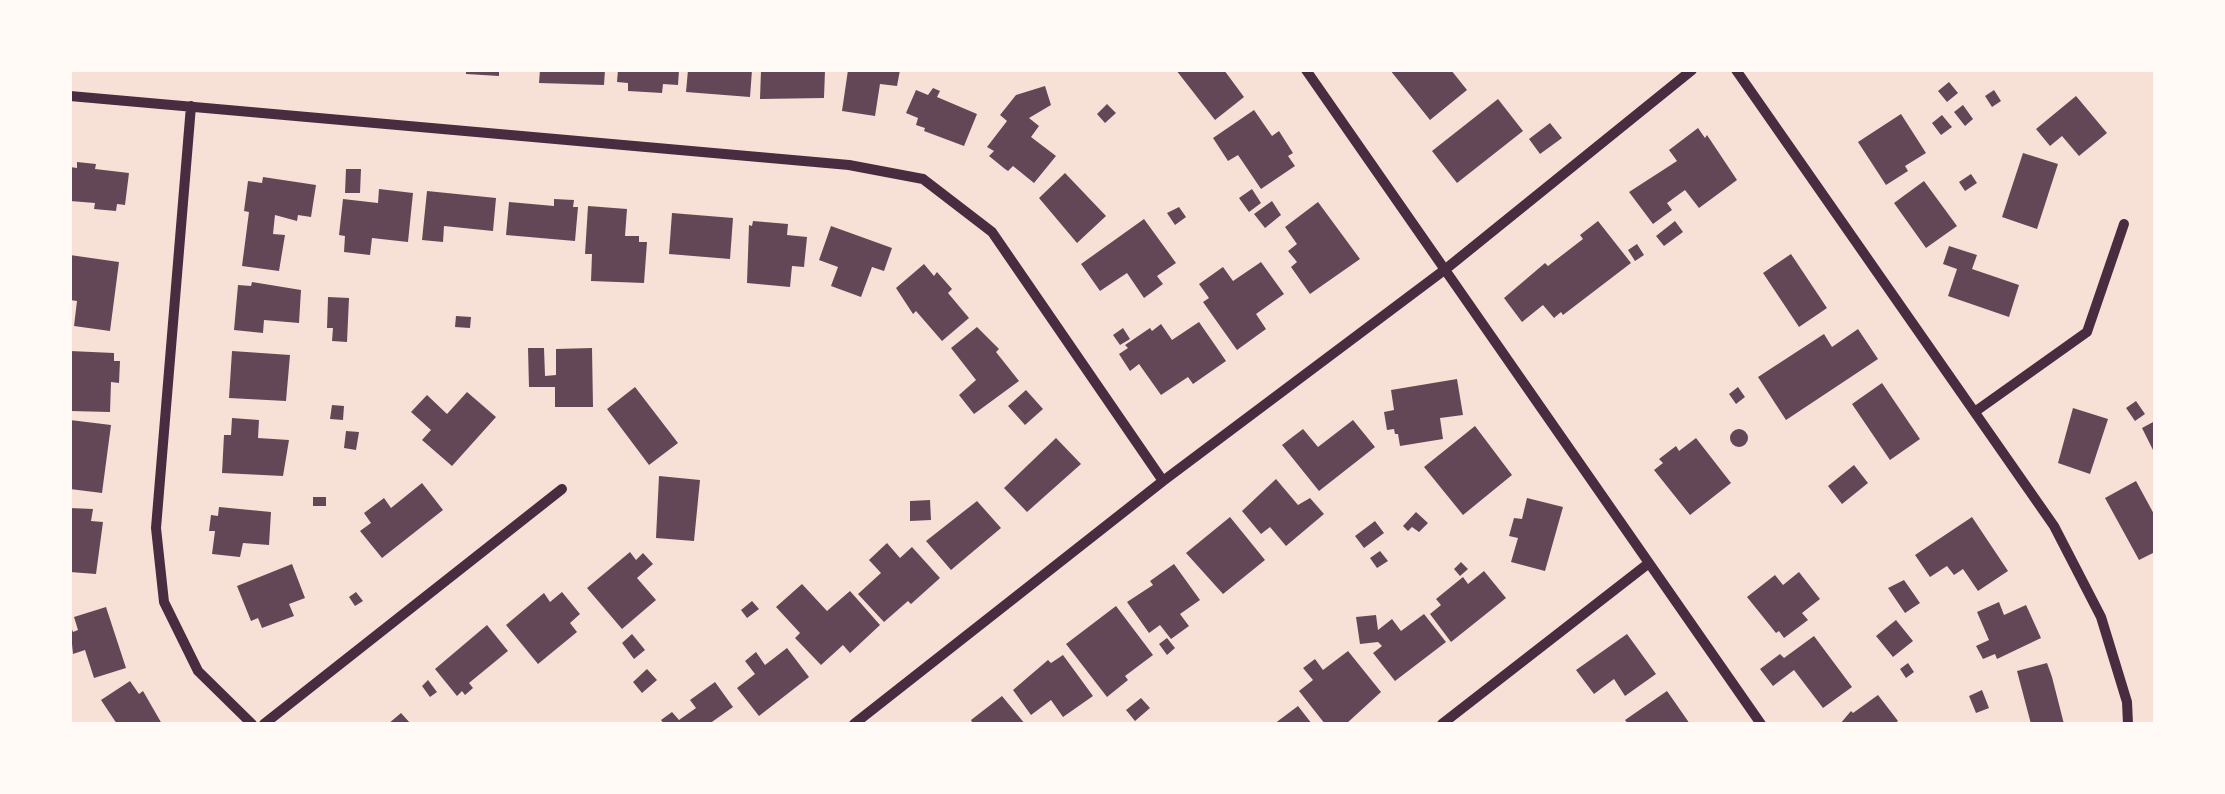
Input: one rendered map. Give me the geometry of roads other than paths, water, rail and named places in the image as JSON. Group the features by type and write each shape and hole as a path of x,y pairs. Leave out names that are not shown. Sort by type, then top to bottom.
{"street":[{"path":"1306,70 1761,724"},
{"path":"854,724 1163,482 1447,268 1692,70"},
{"path":"1736,70 2054,526 2100,617 2127,702 2128,724"},
{"path":"70,96 849,165 923,179 992,232 1163,482"},
{"path":"191,106 156,528 164,602 198,671 252,724"},
{"path":"1976,411 2087,332 2124,224"},
{"path":"264,724 562,489"},
{"path":"1442,724 1649,563"}]}
